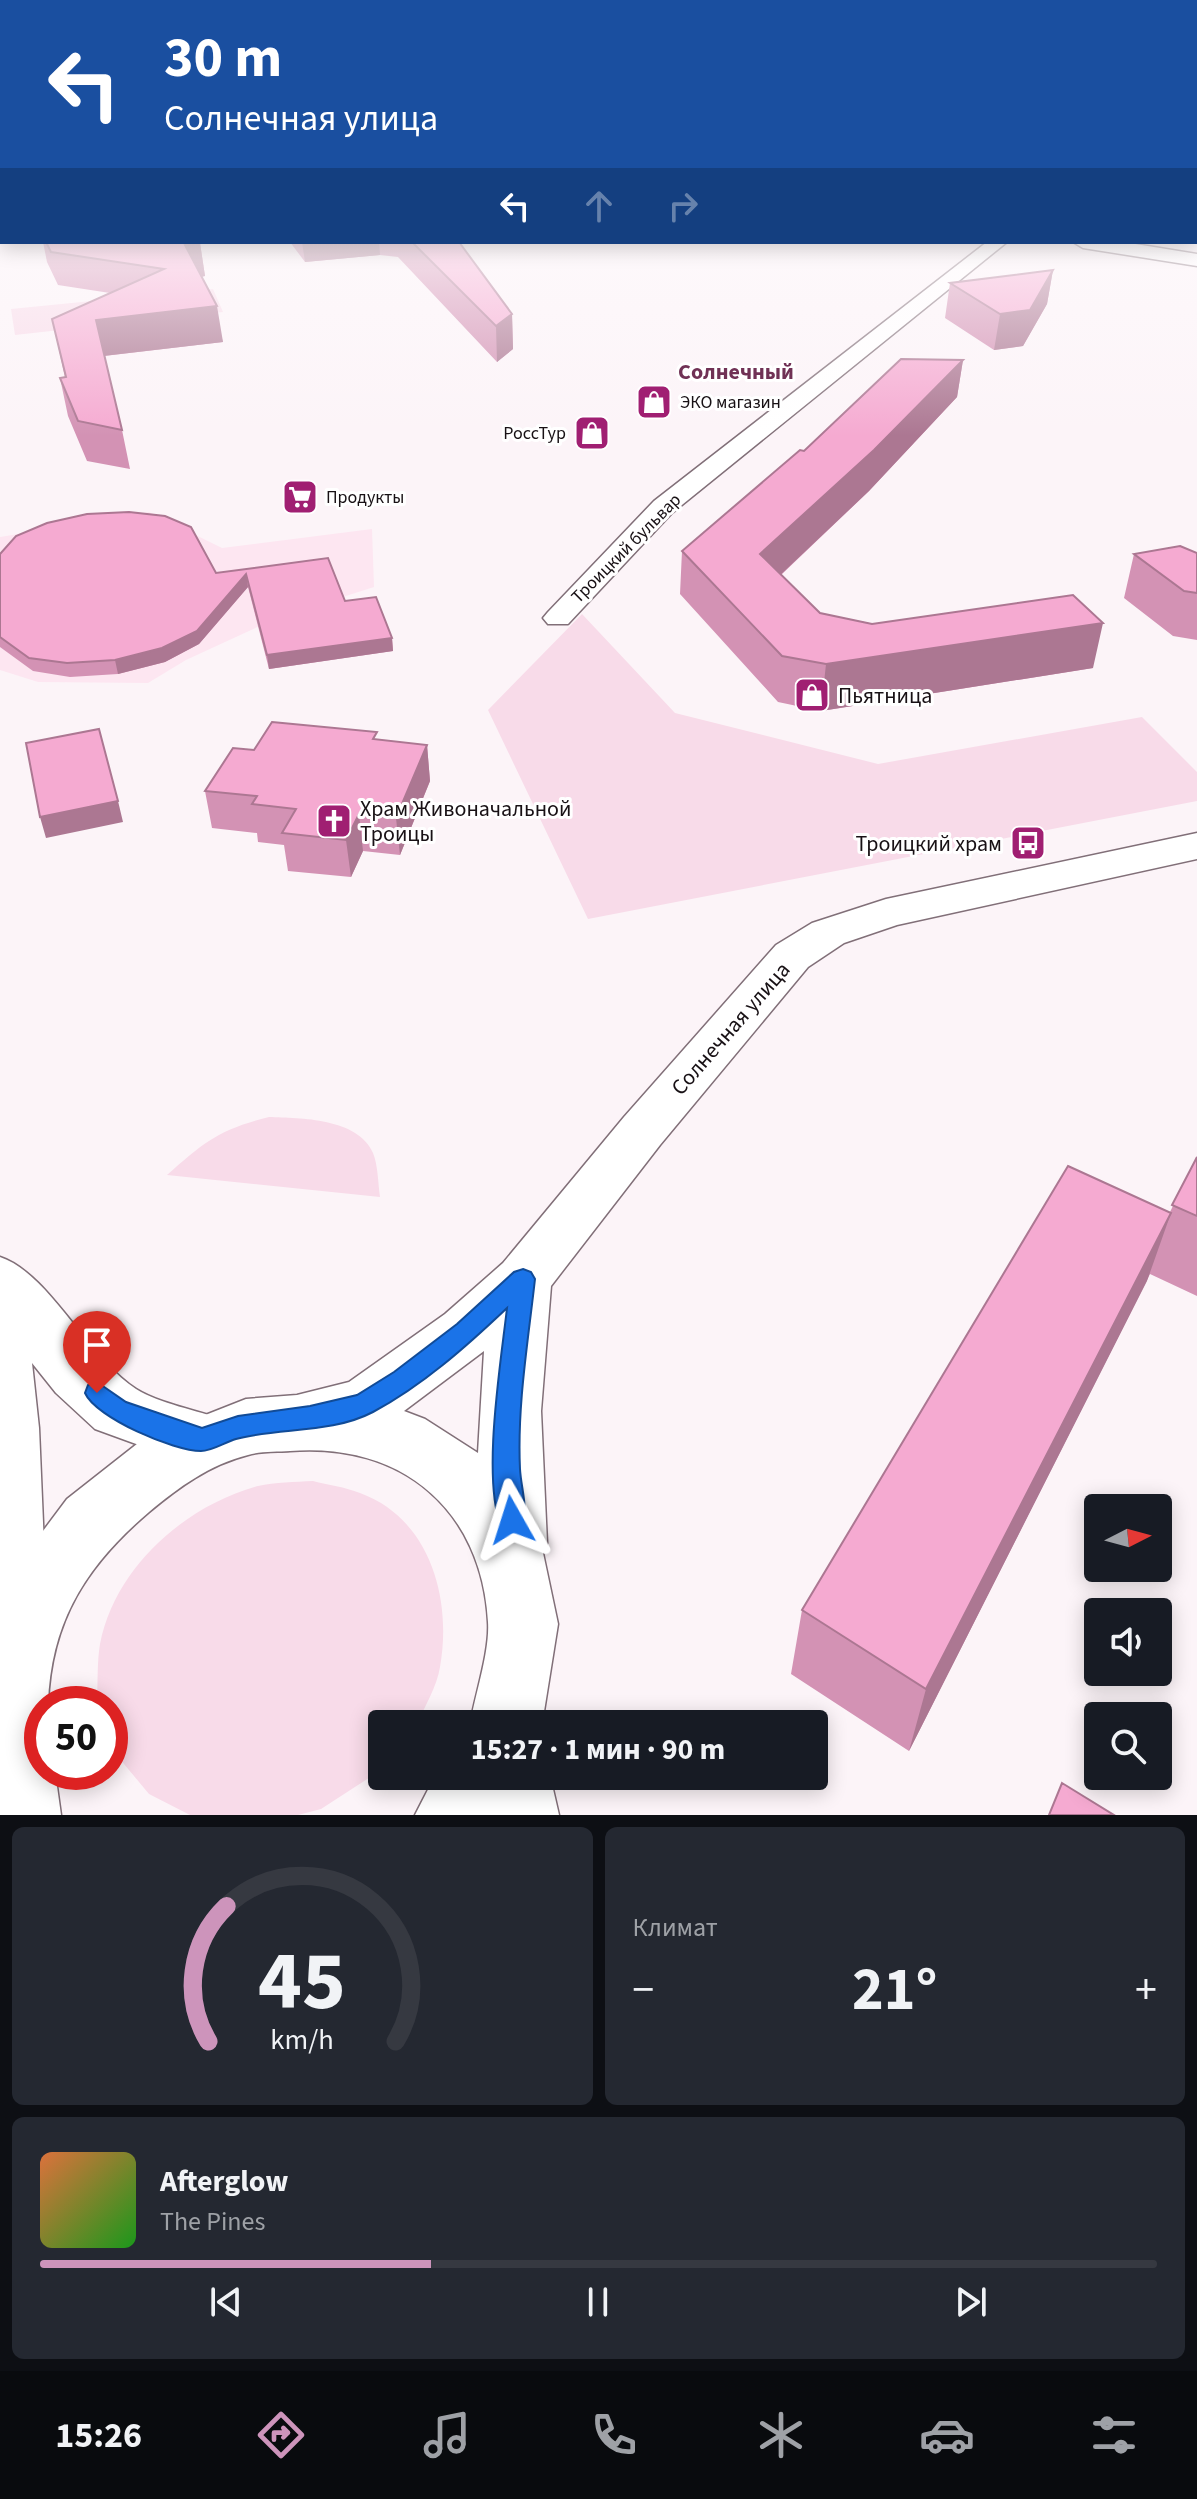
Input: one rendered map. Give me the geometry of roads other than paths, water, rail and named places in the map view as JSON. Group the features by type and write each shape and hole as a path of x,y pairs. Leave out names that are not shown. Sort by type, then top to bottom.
{"main road":[{"name":"Солнечная улица","path":"310,1418 363,1405 403,1380 466,1331 523,1279 642,1131 792,956 828,933 886,913 1197,846"},
{"name":"Солнечная улица","path":"517,1573 507,1468 508,1413 512,1345 523,1279"},
{"path":"0,1280 77,1375 117,1410 153,1426 202,1440"},
{"path":"0,1343 8,1428 13,1550 12,1731 27,1801"},
{"path":"13,1689 33,1609 52,1571 76,1537 134,1480 166,1457 238,1427 310,1418 379,1428 441,1458 488,1508 505,1539 517,1573 524,1611 523,1651 517,1692 511,1710"},
{"path":"453,1815 471,1790"},
{"path":"516,1790 521,1815"}],"street":[{"name":"Троицкий бульвар","path":"558,618 663,507 967,267"}],"place":[{"name":"ЭКО магазин","path":"654,402"},
{"name":"РоссТур","path":"592,433"},
{"name":"Продукты","path":"300,497"},
{"name":"Пьятница","path":"812,695"},
{"name":"Храм Живоначальной Троицы","path":"334,821"},
{"name":"Троицкий храм","path":"1028,843"}],"district":[{"name":"Солнечный","path":"736,371"}]}
